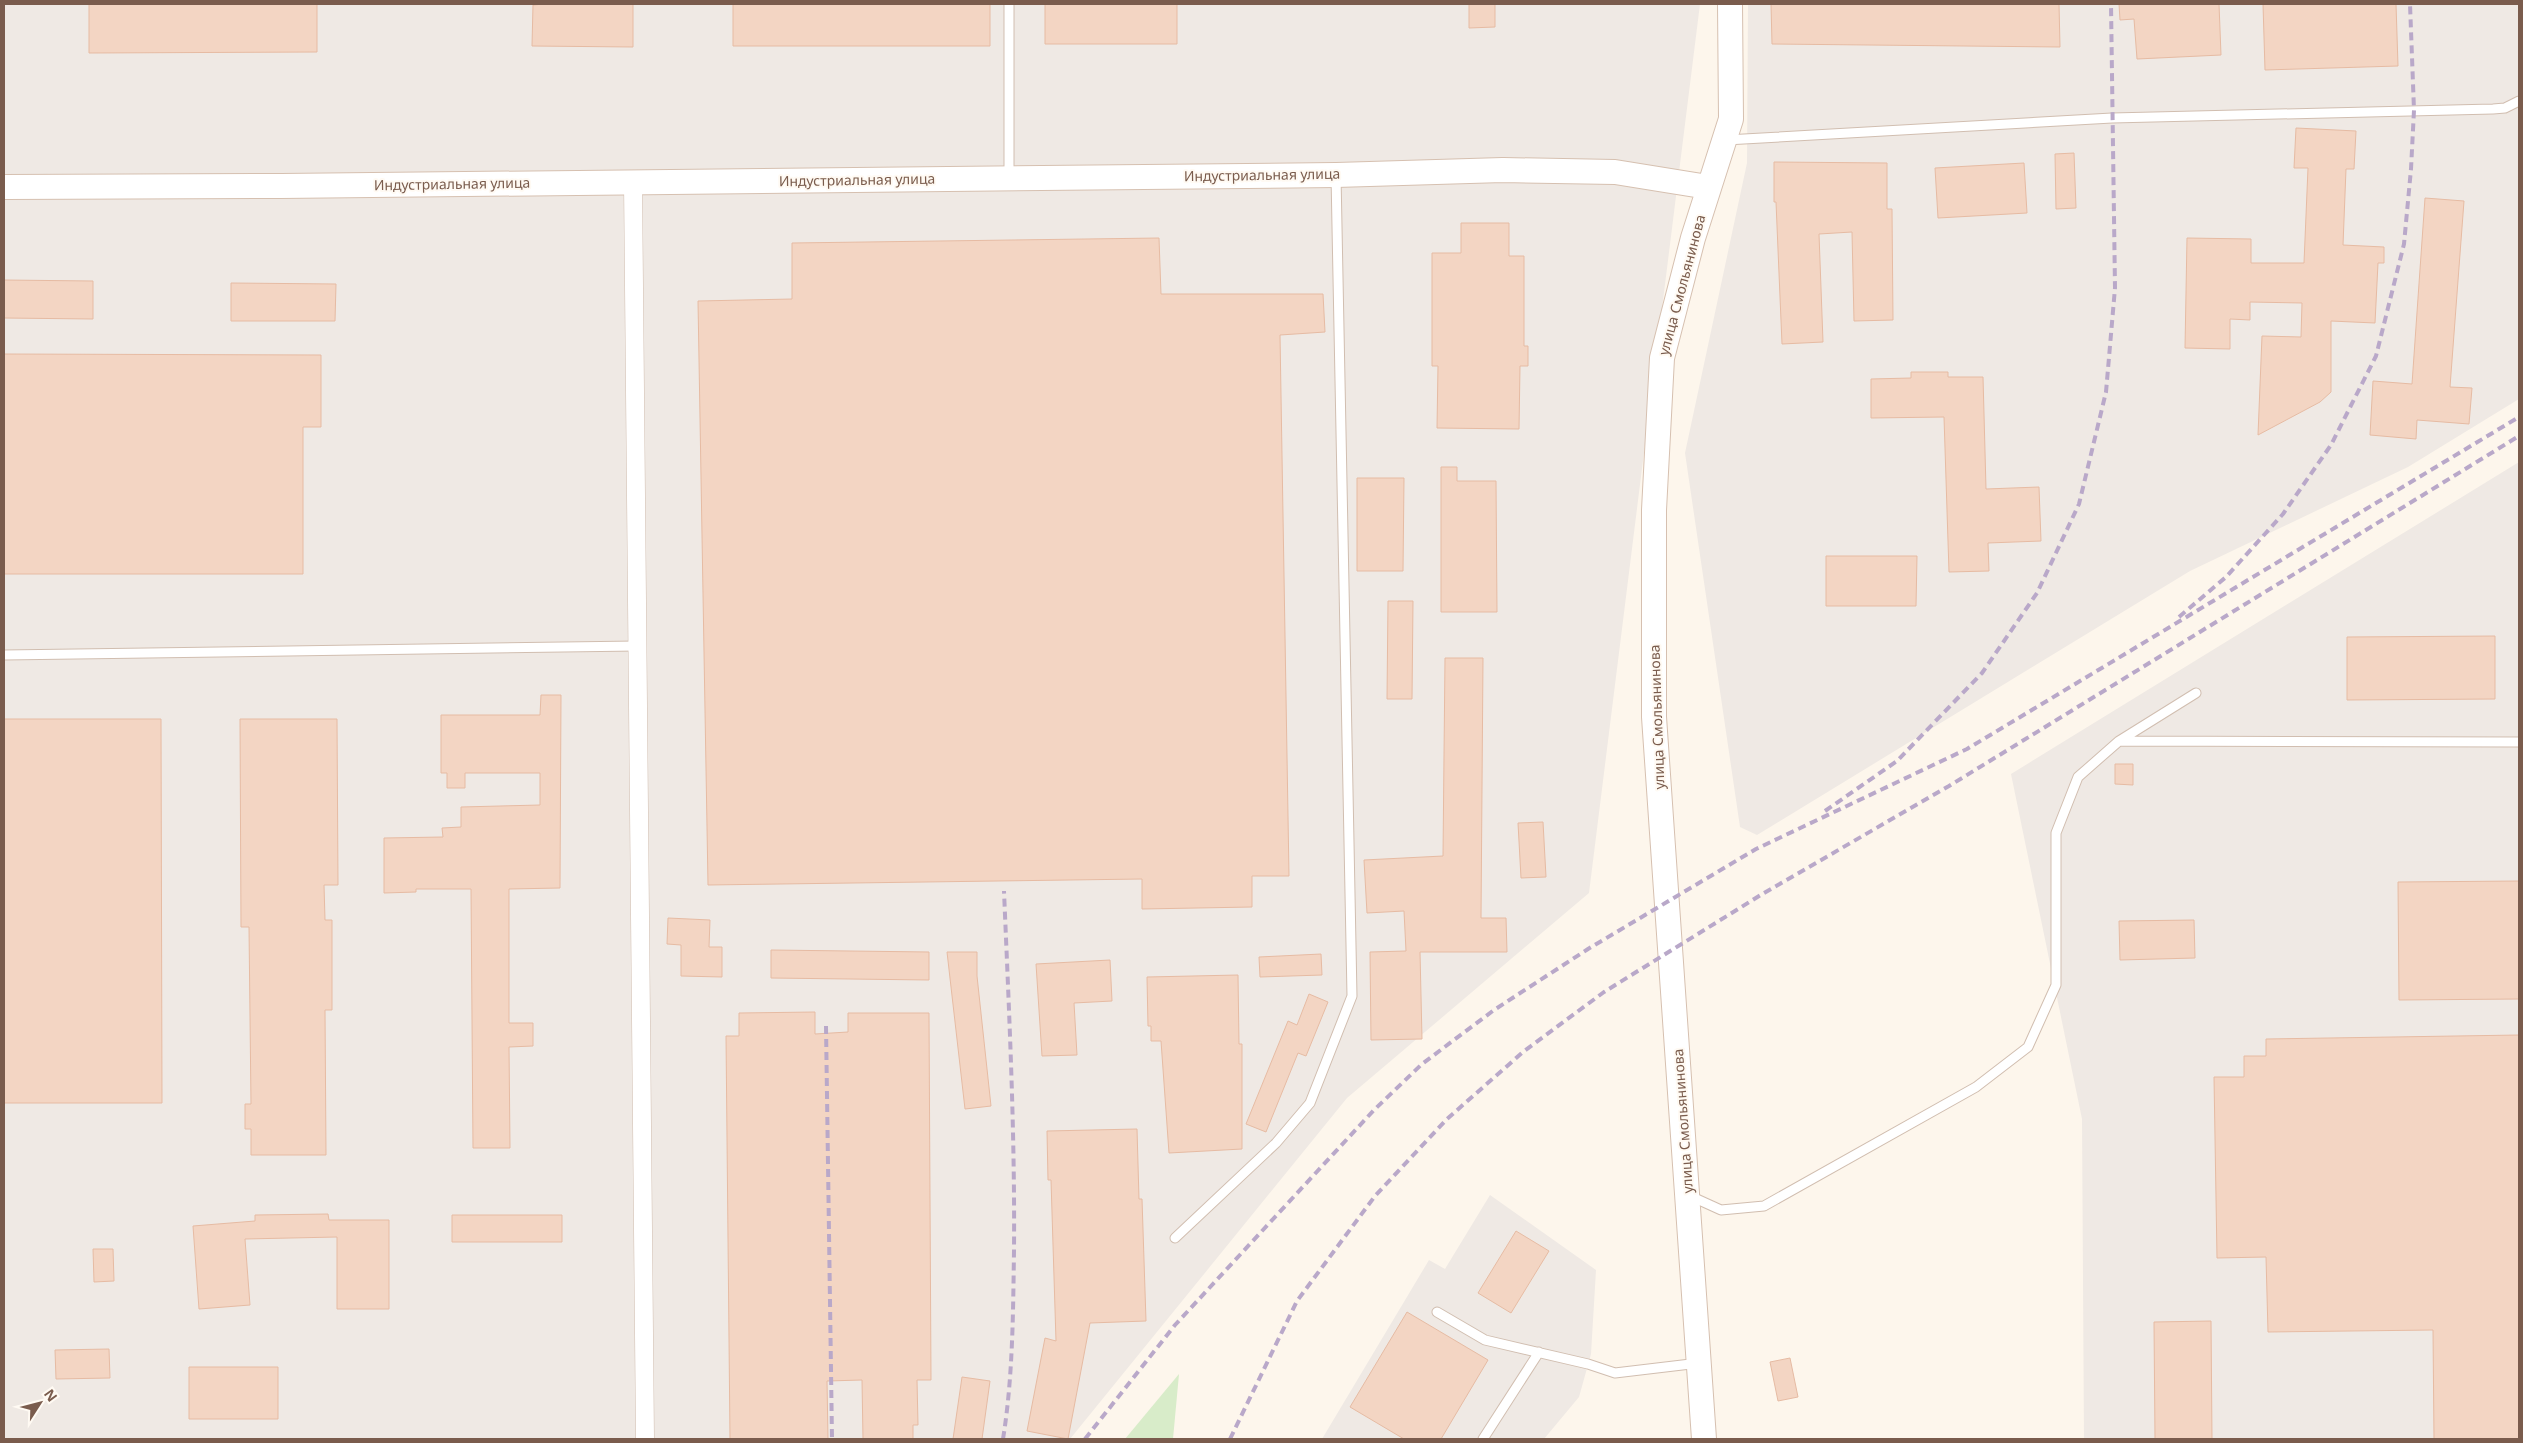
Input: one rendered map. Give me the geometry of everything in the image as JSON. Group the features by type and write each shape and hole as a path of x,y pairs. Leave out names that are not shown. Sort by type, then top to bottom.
{"street":[{"name":"улица Смольянинова","path":"1704,1439 1654,717 1654,510 1662,358 1708,187 1731,119 1730,4"},
{"name":"Индустриальная улица","path":"4,187 1336,175 1503,170 1615,172 1708,187"},
{"path":"633,182 645,1439"}],"lane":[{"path":"1009,4 1009,178"},
{"path":"1725,140 2112,118 2493,109 2505,108 2519,101"},
{"path":"1175,1238 1276,1143 1310,1103 1352,996 1336,175"},
{"path":"4,655 637,646"},
{"path":"1688,1195 1721,1210 1764,1206 1976,1087 2028,1047 2056,985 2056,833 2078,777 2119,741 2196,692"},
{"path":"2119,741 2519,742"},
{"path":"1437,1312 1485,1340 1588,1364 1615,1373 1639,1372 1699,1363"},
{"path":"1483,1439 1540,1352"}],"shaded area":[{"path":"4,4 1700,4 1589,893 1347,1098 1070,1439 4,1439"},
{"path":"1748,4 2519,4 2519,399 2408,467 2190,571 1757,835 1740,827 1685,453 1747,163"},
{"path":"2519,462 2519,1439 2084,1439 2082,1119 2011,774"},
{"path":"1490,1195 1596,1270 1591,1354 1579,1397 1544,1439 1322,1439 1429,1260 1445,1269"}],"green space":[{"path":"1179,1374 1173,1439 1125,1439"}],"building":[{"path":"89,4 317,4 317,52 89,53"},
{"path":"633,4 633,47 532,46 533,5"},
{"path":"733,4 990,4 990,46 733,46"},
{"path":"1045,4 1177,4 1177,44 1045,44"},
{"path":"1469,4 1495,4 1495,27 1469,28"},
{"path":"1771,4 2059,4 2060,47 1772,44"},
{"path":"2119,4 2219,4 2221,55 2137,59 2134,19 2120,20"},
{"path":"2263,4 2396,4 2398,66 2265,70"},
{"path":"2296,128 2356,131 2354,169 2346,169 2343,245 2384,247 2384,263 2378,263 2375,323 2331,321 2331,392 2320,402 2258,435 2262,336 2301,337 2302,303 2250,302 2250,320 2230,319 2230,349 2185,348 2187,238 2251,239 2251,263 2304,263 2308,168 2294,168"},
{"path":"2074,153 2076,208 2056,209 2055,154"},
{"path":"1774,162 1887,163 1887,209 1892,209 1893,320 1854,321 1852,232 1819,234 1823,342 1782,344 1776,202 1774,202"},
{"path":"2024,163 2027,213 1938,218 1935,168"},
{"path":"2425,198 2464,201 2450,387 2472,388 2469,424 2417,420 2416,439 2370,435 2373,381 2412,384"},
{"path":"1461,223 1509,223 1509,256 1524,256 1524,346 1528,346 1528,366 1520,366 1519,429 1437,428 1438,366 1432,366 1432,253 1461,253"},
{"path":"1159,238 1161,294 1323,294 1325,332 1280,335 1289,876 1252,876 1252,907 1142,909 1142,879 708,885 698,301 792,299 792,243"},
{"path":"4,280 93,281 93,319 4,318"},
{"path":"231,283 336,284 335,321 231,321"},
{"path":"4,354 321,355 321,427 303,427 303,574 4,574"},
{"path":"1911,372 1948,372 1948,377 1983,377 1986,489 2039,487 2041,541 1988,543 1989,571 1949,572 1944,417 1871,418 1871,379 1911,378"},
{"path":"1441,467 1457,467 1457,481 1496,481 1497,612 1441,612"},
{"path":"1357,478 1404,478 1403,571 1357,571"},
{"path":"1826,556 1917,556 1916,606 1826,606"},
{"path":"1388,601 1413,601 1412,699 1387,699"},
{"path":"2495,636 2495,699 2347,700 2347,637"},
{"path":"1445,658 1483,658 1481,918 1506,918 1507,952 1420,952 1422,1039 1371,1040 1370,952 1406,951 1404,911 1367,913 1364,860 1443,856"},
{"path":"541,695 561,695 560,888 509,889 509,1023 533,1023 533,1046 509,1047 510,1148 473,1148 471,889 416,889 416,892 384,893 384,838 443,837 442,828 461,827 461,807 540,805 540,773 465,773 465,788 447,788 447,773 441,773 441,715 540,715"},
{"path":"4,719 161,719 162,1103 4,1103"},
{"path":"240,719 337,719 338,885 324,885 325,920 332,920 332,1010 325,1010 326,1155 251,1155 251,1129 245,1129 245,1104 251,1104 249,927 241,927"},
{"path":"2115,764 2133,764 2133,785 2115,784"},
{"path":"1543,822 1546,877 1521,878 1518,823"},
{"path":"2519,881 2519,999 2399,1000 2398,882"},
{"path":"668,918 710,920 709,947 722,947 722,977 681,976 681,945 667,944"},
{"path":"2194,920 2195,958 2120,960 2119,921"},
{"path":"771,950 929,952 929,980 771,978"},
{"path":"947,952 977,952 977,976 991,1106 965,1109"},
{"path":"1321,954 1322,975 1260,977 1259,957"},
{"path":"1110,960 1112,1001 1074,1003 1077,1055 1042,1056 1036,964"},
{"path":"1238,975 1239,1044 1242,1044 1242,1149 1169,1153 1161,1041 1151,1041 1151,1026 1148,1026 1147,977"},
{"path":"1309,994 1328,1002 1306,1056 1298,1053 1266,1132 1246,1124 1288,1021 1297,1025"},
{"path":"815,1012 815,1034 848,1032 848,1013 929,1013 931,1380 917,1380 918,1425 913,1425 913,1439 863,1439 862,1380 827,1381 828,1439 730,1439 726,1036 739,1036 739,1013"},
{"path":"2519,1035 2519,1439 2434,1439 2433,1330 2268,1332 2266,1257 2217,1258 2214,1077 2244,1077 2244,1056 2266,1056 2266,1039"},
{"path":"1137,1129 1139,1199 1142,1199 1146,1321 1090,1323 1068,1439 1027,1431 1045,1338 1056,1341 1051,1180 1048,1180 1047,1131"},
{"path":"328,1214 329,1220 389,1220 389,1309 337,1309 337,1237 245,1239 250,1305 199,1309 193,1226 255,1221 255,1215"},
{"path":"452,1215 562,1215 562,1242 452,1242"},
{"path":"1516,1231 1549,1251 1511,1313 1478,1293"},
{"path":"93,1249 113,1249 114,1281 94,1282"},
{"path":"1407,1312 1488,1360 1441,1439 1404,1439 1350,1407"},
{"path":"2211,1321 2212,1439 2155,1439 2154,1322"},
{"path":"109,1349 110,1378 56,1379 55,1350"},
{"path":"1790,1358 1798,1397 1778,1401 1770,1362"},
{"path":"189,1367 278,1367 278,1419 189,1419"},
{"path":"962,1377 990,1381 982,1439 953,1439"}],"railway":[{"path":"1825,811 1897,761 1982,673 2037,593 2079,504 2106,392 2115,288 2111,4"},
{"path":"2179,617 2226,577 2283,514 2331,445 2376,356 2404,244 2414,110 2410,4"},
{"path":"1085,1439 1175,1325 1374,1110 1422,1064 1494,1010 1588,949 1756,849 1967,749 2519,417"},
{"path":"1230,1439 1297,1301 1375,1196 1447,1119 1523,1052 1604,992 1764,893 1949,786 2519,436"},
{"path":"1003,1439 1011,1369 1014,1251 1013,1116 1004,891"},
{"path":"826,1026 832,1439"}]}
